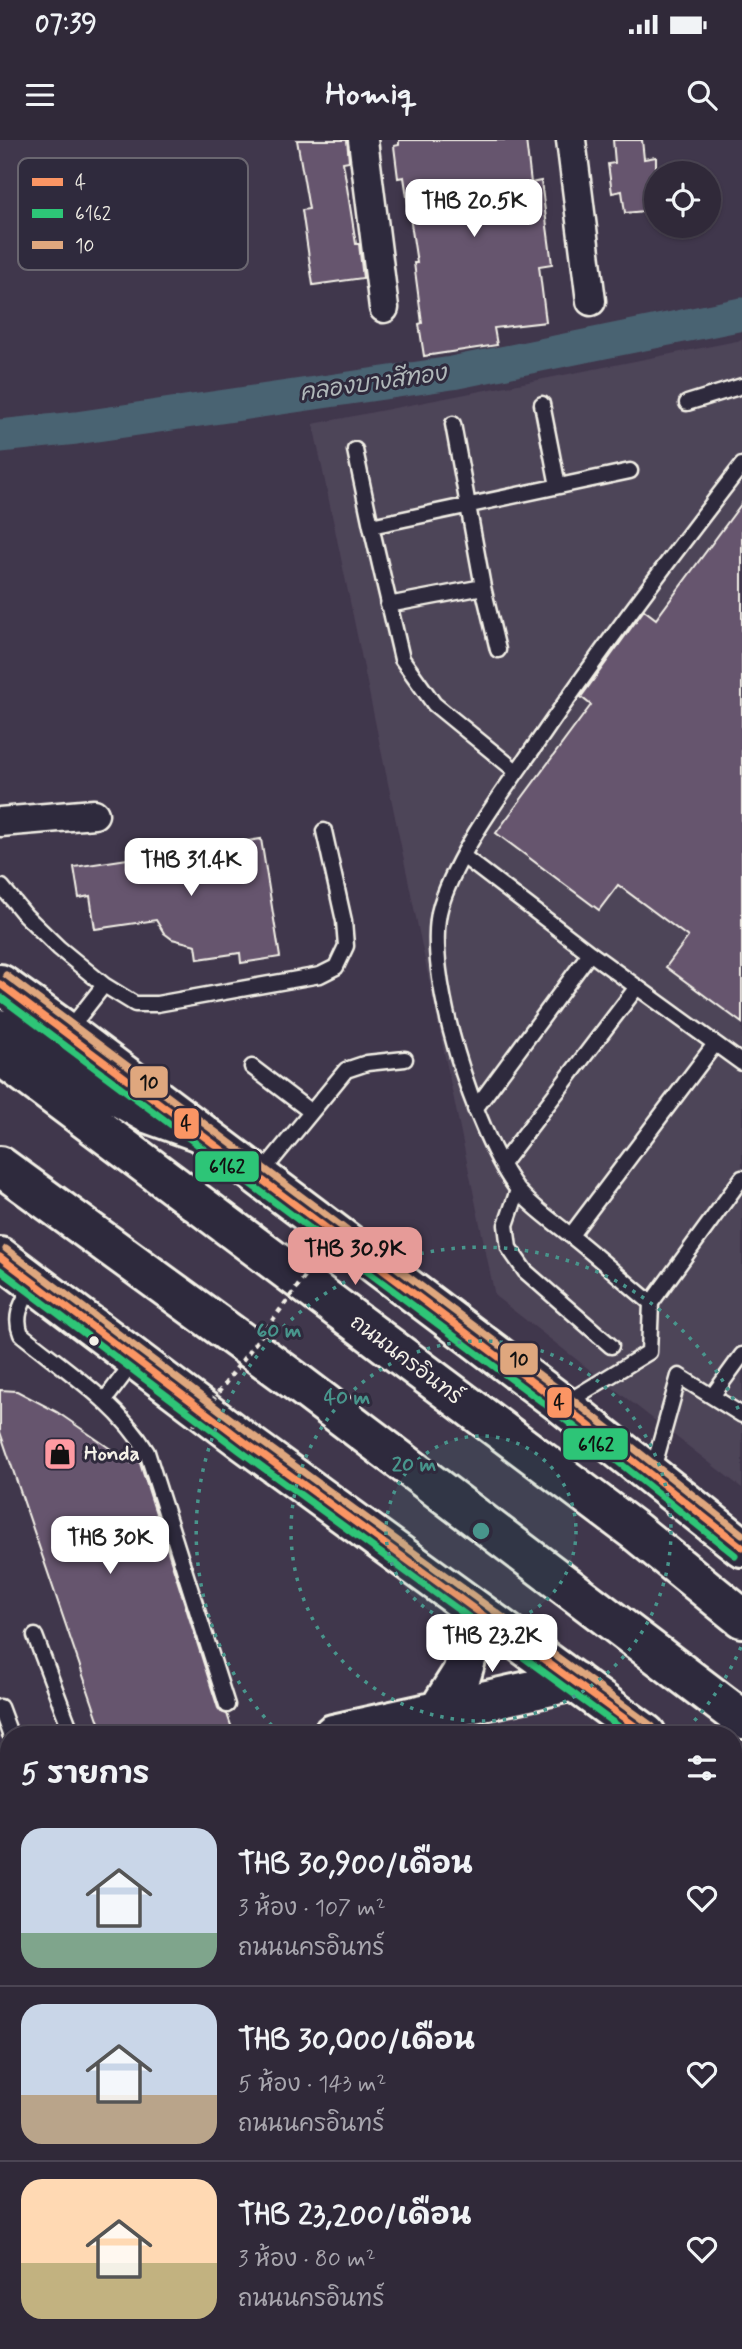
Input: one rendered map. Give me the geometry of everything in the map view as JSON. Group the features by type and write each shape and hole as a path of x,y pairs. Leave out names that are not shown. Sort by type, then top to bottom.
{"main road":[{"path":"0,984 563,1405 742,1547"},
{"path":"0,1029 147,1113 200,1132"},
{"name":"ถนนนครอินทร์","path":"0,1055 635,1531 742,1618"},
{"path":"0,1166 287,1375 742,1719"},
{"path":"0,1257 245,1442 635,1726"},
{"path":"438,1711 461,1673 470,1646 476,1610"},
{"path":"376,1726 574,1681"}],"street":[{"path":"363,140 384,308"},
{"path":"571,140 591,301"},
{"path":"0,822 94,814"}],"lane":[{"path":"688,403 742,386"},
{"path":"541,404 558,486"},
{"path":"453,424 483,587 498,650"},
{"path":"355,450 402,659 433,704 516,771"},
{"path":"651,1303 539,1211 518,1190 485,1135 456,1050 439,966 437,927 441,905 463,856 516,771 622,621 742,465"},
{"path":"371,526 630,471"},
{"path":"388,605 483,587"},
{"path":"2,887 42,931 104,985 135,1004 157,1004 320,975 336,967 346,946 344,921 324,831"},
{"path":"463,856 590,953 742,1063"},
{"path":"475,1109 590,953"},
{"path":"67,1032 104,985"},
{"path":"502,1164 637,987"},
{"path":"570,1235 715,1044"},
{"path":"259,1177 346,1070 366,1063 405,1059"},
{"path":"252,1067 311,1112"},
{"path":"563,1405 649,1352 651,1303 742,1178"},
{"path":"518,1190 506,1226 509,1248 525,1271 611,1346"},
{"path":"34,1282 17,1314 21,1334 104,1401 137,1435 147,1452 227,1705"},
{"path":"713,1395 742,1355"},
{"path":"104,1401 136,1359"},
{"path":"652,1475 679,1376 742,1415"},
{"path":"35,1636 69,1726"},
{"path":"0,1707 7,1726"}],"path":[{"path":"194,1425 343,1226"}],"shaded area":[{"path":"742,340 742,1488 495,1296 313,424"}],"building":[{"path":"297,140 347,140 349,161 343,162 363,278 313,285 302,210 309,209"},
{"path":"399,140 526,140 531,183 541,181 552,264 539,266 546,322 494,328 497,345 424,356 414,263 417,263 404,177 398,178 394,146 399,145"},
{"path":"613,140 642,140 644,159 656,157 656,161 644,161 644,211 625,213 622,191 612,193 608,164 615,163"},
{"path":"742,503 742,1023 666,967 688,937 618,885 599,910 496,833 591,705 581,697 644,610 656,619"},
{"path":"261,839 280,957 241,963 240,953 198,959 196,945 172,939 164,933 156,920 95,929 90,896 79,898 74,867"},
{"path":"0,1390 17,1391 57,1412 131,1463 139,1460 218,1708 227,1714 231,1726 100,1726 0,1432"}],"waterway":[{"name":"คลองบางสีทอง","path":"0,436 76,428 452,373 742,314"}],"transit line":[{"name":"10","path":"6,975 569,1397 742,1534"},
{"name":"4","path":"0,984 563,1405 742,1547"},
{"name":"6162","path":"0,997 557,1413 735,1555"},
{"name":"10","path":"6,1249 251,1434 652,1726"},
{"name":"4","path":"0,1257 245,1442 635,1726"},
{"name":"6162","path":"0,1270 239,1450 618,1726"}],"place":[{"name":"Honda","path":"60,1454"}]}
